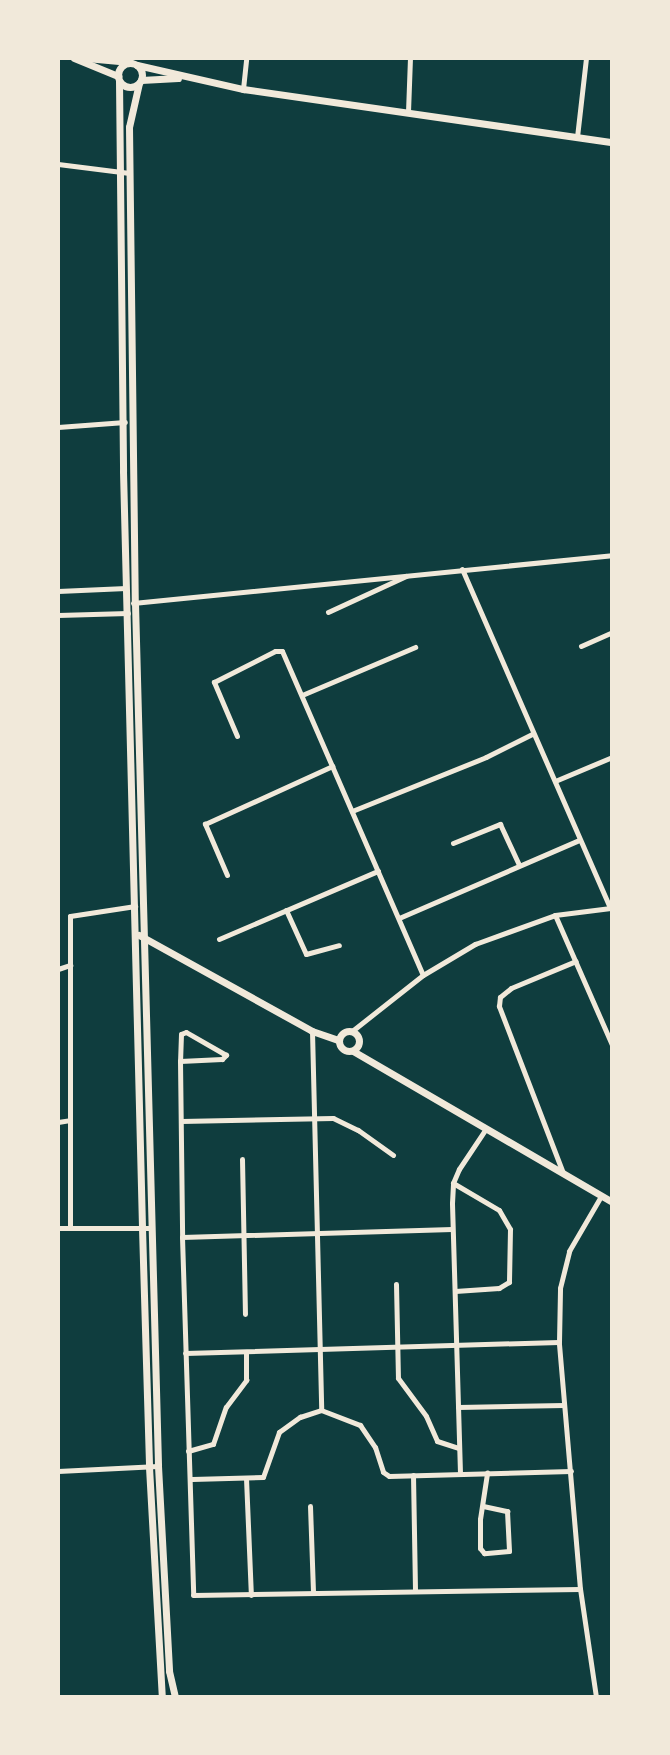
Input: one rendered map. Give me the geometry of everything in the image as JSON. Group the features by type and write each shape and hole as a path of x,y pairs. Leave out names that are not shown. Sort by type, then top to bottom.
{"main road":[{"path":"74,58 118,78 128,87 140,81 188,77"},
{"path":"86,58 134,64 243,89 612,142"},
{"path":"134,64 122,65 118,78 122,422 137,823 145,938 152,1228 153,1467 169,1671 175,1697"},
{"path":"134,64 140,81 129,127 131,603 137,823 135,906 142,1228 162,1697"},
{"path":"136,933 312,1031 338,1040 343,1050 353,1051 612,1202"},
{"path":"338,1040 343,1033 352,1031 359,1039 353,1051"}],"street":[{"path":"243,89 246,58"},
{"path":"408,112 410,58"},
{"path":"577,137 586,58"},
{"path":"58,164 129,173"},
{"path":"58,427 131,422"},
{"path":"131,603 612,555"},
{"path":"352,1031 423,975 475,944 555,915 611,908 462,569"},
{"path":"328,612 410,573"},
{"path":"58,591 127,588"},
{"path":"58,615 128,613"},
{"path":"581,646 612,632"},
{"path":"302,695 415,647"},
{"path":"237,736 214,688 217,678 282,651 423,975"},
{"path":"352,811 486,757 532,734"},
{"path":"555,781 612,757"},
{"path":"227,875 205,824 332,766"},
{"path":"453,843 500,824 519,865"},
{"path":"399,918 579,840"},
{"path":"219,939 378,871"},
{"path":"70,1227 70,916 135,906"},
{"path":"286,910 306,954 339,945"},
{"path":"555,915 612,1045"},
{"path":"563,1174 499,1006 500,997 511,988 576,961"},
{"path":"58,969 70,965"},
{"path":"180,1061 222,1059 226,1055 183,1031 180,1061 182,1237 188,1451 192,1479 191,1592 199,1596 580,1589"},
{"path":"312,1031 321,1410"},
{"path":"181,1121 314,1118 344,1122 393,1155"},
{"path":"58,1122 70,1120"},
{"path":"460,1473 453,1183 485,1130"},
{"path":"242,1159 245,1314"},
{"path":"453,1183 507,1218 511,1244 511,1275 505,1286 455,1291"},
{"path":"596,1697 580,1589 559,1342 560,1288 569,1251 601,1196"},
{"path":"58,1228 152,1228"},
{"path":"182,1237 452,1229"},
{"path":"396,1284 396,1350 400,1383 426,1416 437,1441 459,1448"},
{"path":"185,1353 396,1350 559,1342"},
{"path":"188,1451 213,1444 226,1407 246,1380 246,1352"},
{"path":"458,1407 564,1405"},
{"path":"192,1479 246,1478 266,1474 273,1441 279,1432 300,1417 321,1410 360,1425 375,1447 386,1475 571,1471"},
{"path":"58,1471 153,1467"},
{"path":"483,1506 507,1511 509,1551 481,1551 483,1506 487,1473"},
{"path":"413,1475 415,1591"},
{"path":"246,1478 251,1595"},
{"path":"310,1506 313,1593"}]}
